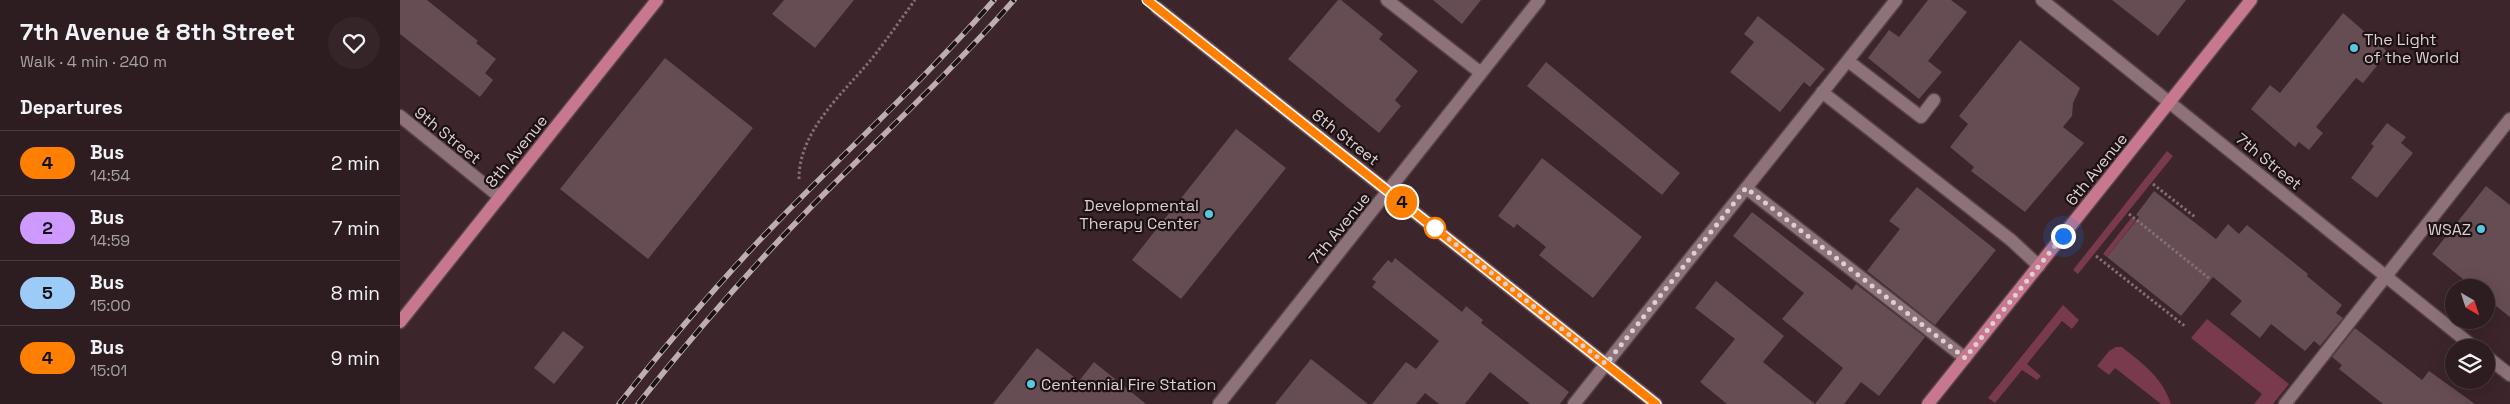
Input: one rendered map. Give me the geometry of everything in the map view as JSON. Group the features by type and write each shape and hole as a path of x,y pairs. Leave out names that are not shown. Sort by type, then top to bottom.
{"main road":[{"name":"8th Avenue","path":"400,322 657,0"},
{"name":"6th Avenue","path":"1928,404 2251,0"},
{"name":"8th Street","path":"1157,8 1656,404"}],"street":[{"path":"1388,0 1481,73"},
{"name":"7th Avenue","path":"1219,404 1539,0"},
{"path":"1574,404 1896,0"},
{"name":"7th Street","path":"2042,0 2171,101 2464,339"},
{"path":"1848,61 1922,117 1934,100"},
{"path":"1822,92 2011,240 2039,266"},
{"name":"9th Street","path":"400,116 500,197"},
{"path":"2285,404 2510,119"},
{"path":"1746,188 1965,358"},
{"path":"2495,363 2510,375"}],"path":[{"path":"798,179 799,163 808,140 822,116 874,56 915,0"},
{"path":"2153,184 2194,217"},
{"path":"2129,214 2210,279"},
{"path":"2096,256 2186,327"}],"shaded area":[{"path":"2167,151 2173,156 2078,274 2073,270"},
{"path":"2132,217 2136,220 2107,257 2103,254"},
{"path":"2063,305 2079,320 2072,329 2062,321 2027,364 2041,376 2037,380 2022,370 1995,403 1988,398"},
{"path":"2207,319 2289,384 2273,404 2254,404 2262,394 2191,338"},
{"path":"2116,347 2122,347 2151,372 2167,394 2171,404 2161,404 2115,368 2109,375 2097,366 2109,351"}],"building":[{"path":"400,0 427,0 478,41 476,43 496,59 485,73 493,80 480,97 400,34"},
{"path":"784,0 854,0 815,48 772,14"},
{"path":"1338,0 1341,0 1383,34 1379,39 1418,71 1395,100 1401,106 1379,133 1288,59"},
{"path":"1433,0 1481,0 1462,24"},
{"path":"1928,0 1951,0 1967,12 1928,61 1942,72 1919,99 1868,58 1889,30 1899,37"},
{"path":"2112,0 2186,0 2158,36"},
{"path":"2343,13 2388,52 2363,83 2356,78 2316,127 2323,133 2309,150 2299,142 2295,147 2251,109 2270,85 2280,93"},
{"path":"1758,16 1825,69 1810,87 1804,82 1780,112 1730,72 1754,42 1744,34"},
{"path":"2020,40 2080,88 2073,103 2072,116 2063,127 2084,143 2025,212 1971,171 1974,167 1950,147 1968,124 1959,116"},
{"path":"665,58 753,128 648,259 560,189"},
{"path":"1546,62 1680,173 1662,195 1527,86"},
{"path":"2387,123 2406,137 2401,143 2413,153 2377,198 2351,178 2374,146 2371,144"},
{"name":"Developmental Therapy Center","path":"1236,129 1286,168 1181,299 1132,260"},
{"path":"1542,158 1642,237 1593,298 1539,255 1546,247 1517,224 1514,228 1498,216"},
{"name":"WSAZ","path":"2486,186 2510,205 2510,317 2495,305 2495,279 2463,279 2432,254"},
{"path":"1917,187 1996,250 1935,325 1867,271 1900,229 1889,221"},
{"path":"2154,191 2216,239 2228,224 2239,234 2247,225 2308,274 2307,276 2342,305 2336,313 2343,318 2320,346 2314,341 2305,351 2271,324 2260,338 2230,314 2242,301 2213,277 2181,316 2107,257 2139,217 2136,215"},
{"path":"1752,212 1852,290 1856,284 1925,337 1879,396 1861,382 1844,404 1815,404 1843,368 1782,319 1804,293 1733,236"},
{"path":"1395,258 1462,312 1466,306 1483,320 1481,323 1569,392 1560,404 1530,404 1490,372 1465,404 1439,404 1425,393 1416,404 1372,404 1406,362 1416,369 1439,341 1372,287 1376,282 1372,279 1388,260 1392,263"},
{"path":"1716,281 1784,336 1763,362 1815,404 1727,404 1700,382 1735,339 1695,308"},
{"path":"2355,328 2422,380 2429,371 2445,382 2445,389 2454,389 2475,404 2383,404 2339,369 2342,365 2332,357"},
{"path":"563,331 584,347 554,384 534,368"},
{"name":"Centennial Fire Station","path":"1037,348 1079,381 1094,362 1146,404 993,404"},
{"path":"1311,359 1368,404 1275,404"}],"tunnel":[{"path":"1147,0 1157,8"}],"railway":[{"path":"619,404 738,263 942,56 994,0"},
{"path":"638,404 701,327 767,253 940,79 1014,0"}],"bus line":[{"name":"4","path":"1147,0 1656,404"}],"place":[{"name":"The Light of the World","path":"2354,48"},
{"name":"Developmental Therapy Center","path":"1209,214"},
{"name":"WSAZ","path":"2481,229"},
{"name":"Centennial Fire Station","path":"1031,384"}],"route":[{"path":"1435,228 1606,364 1746,188 1937,334 1965,358 2063,236"}]}
